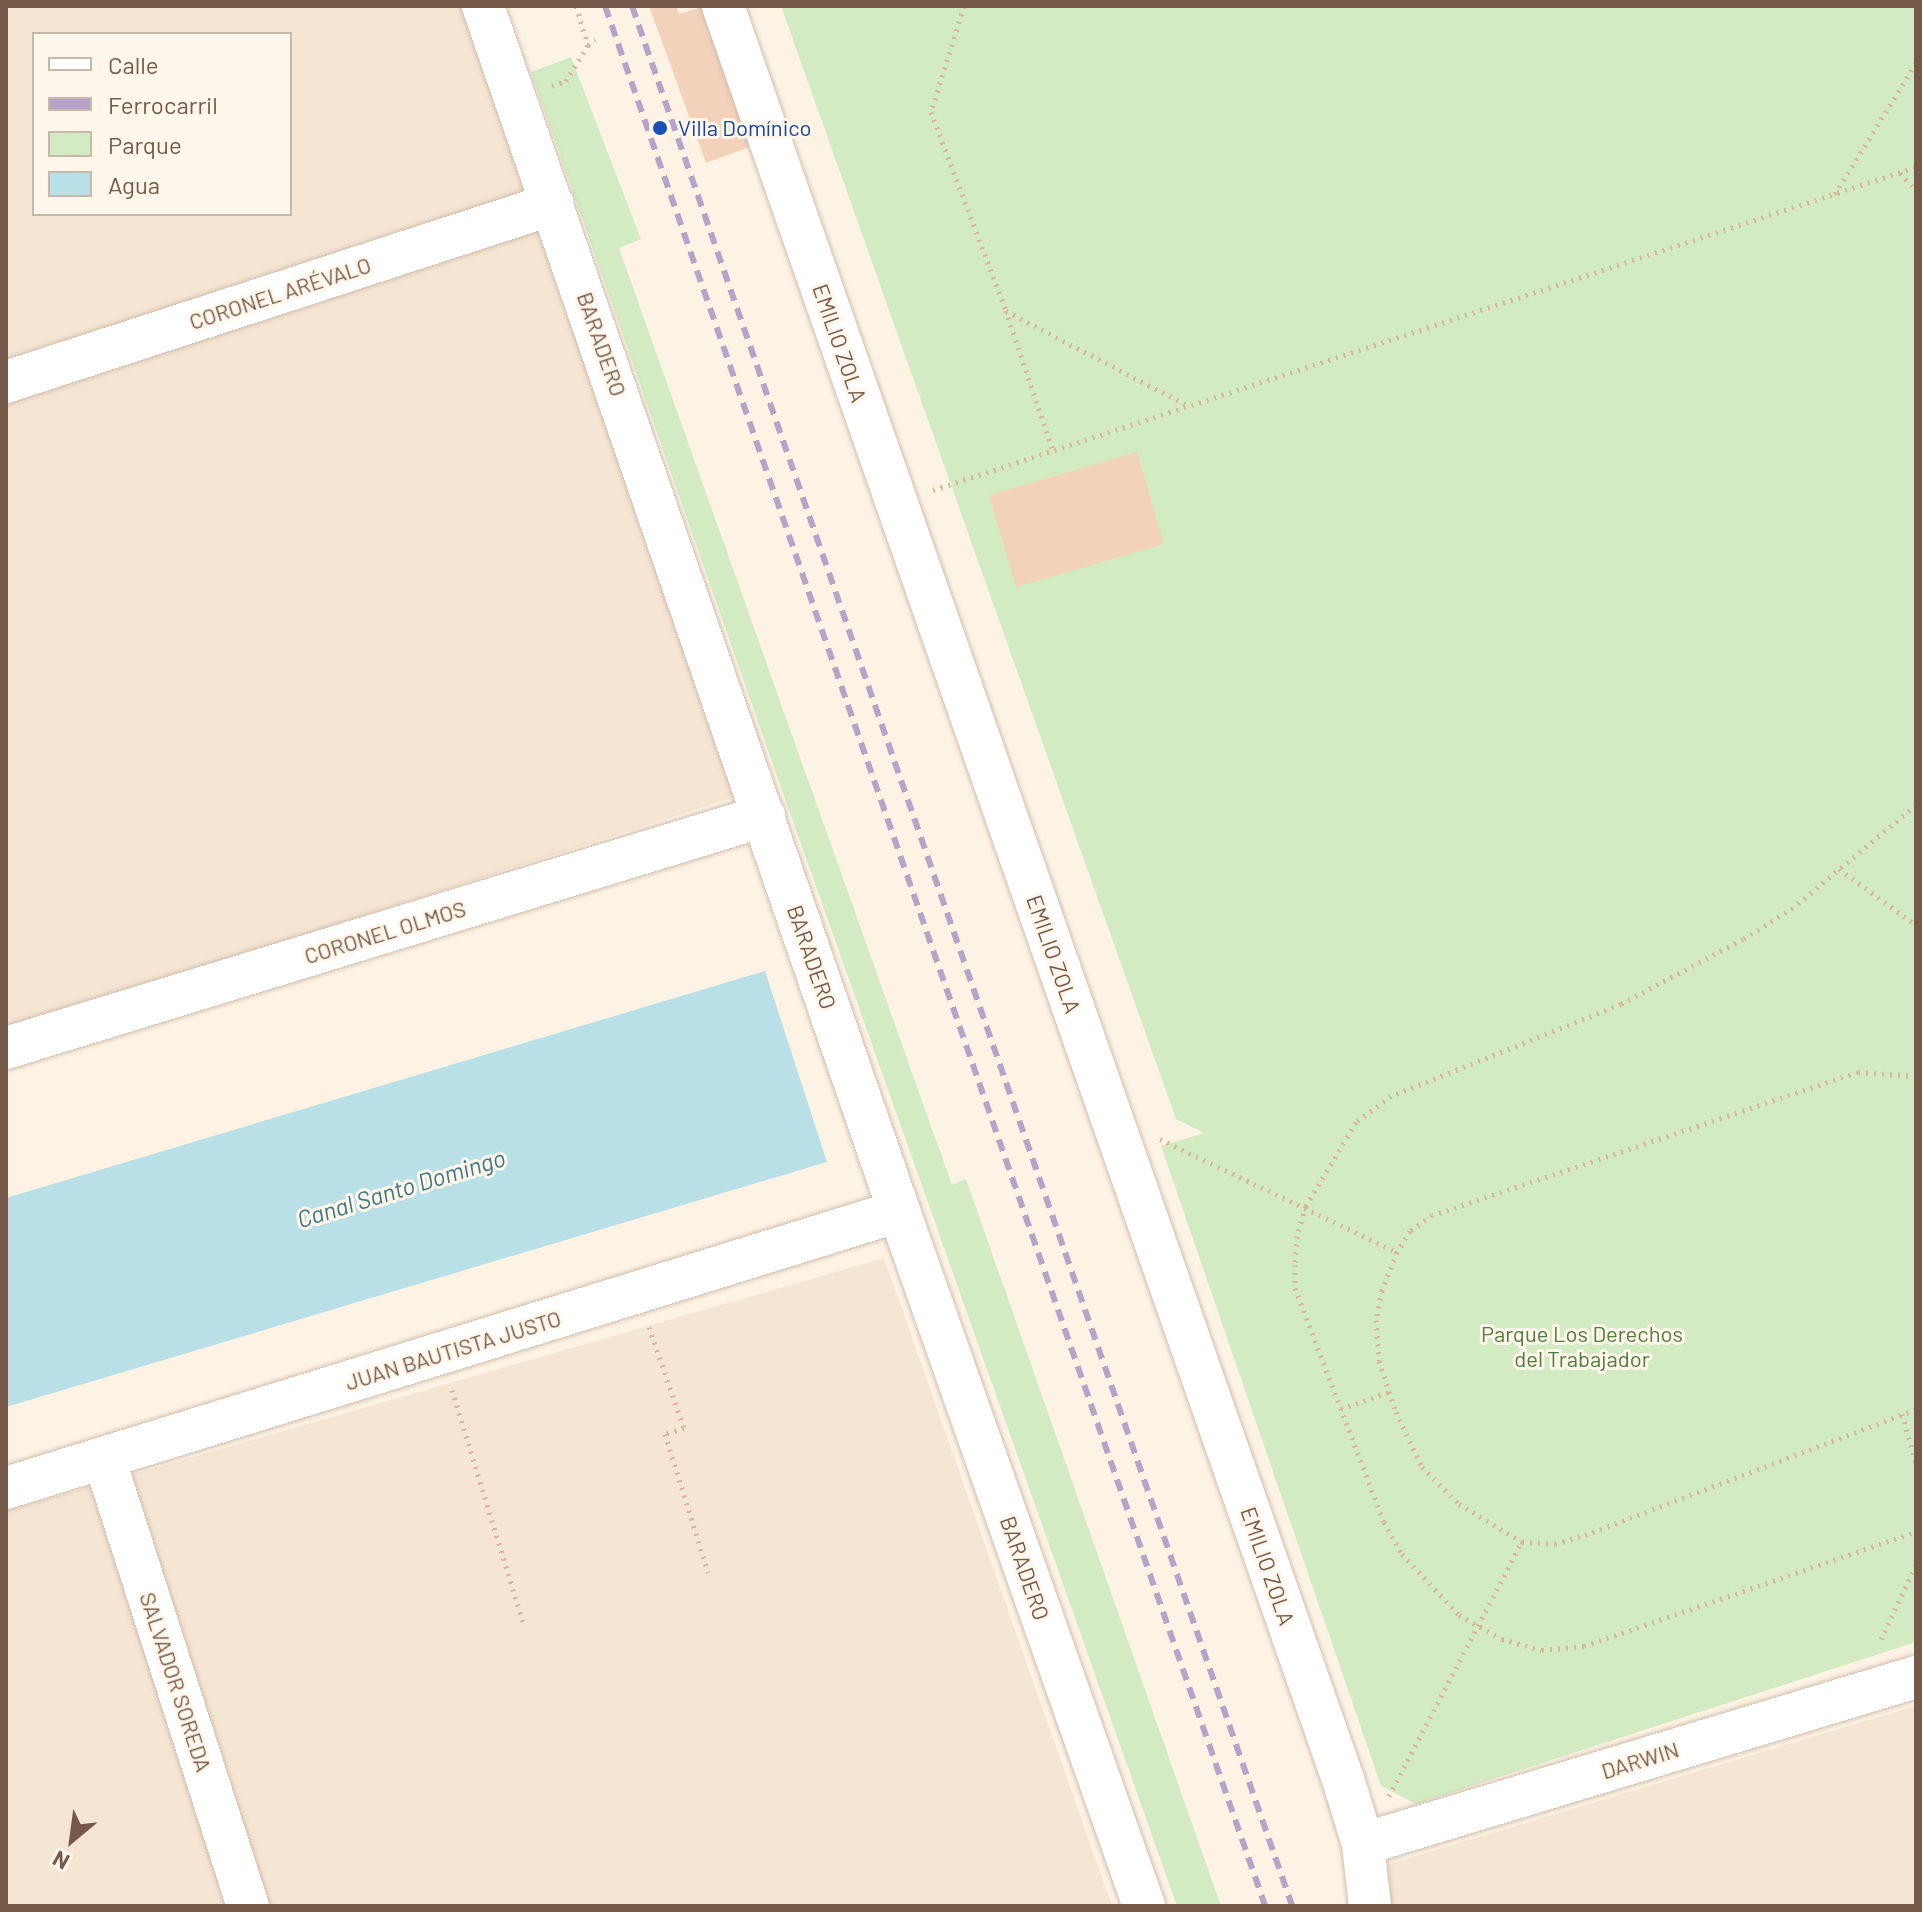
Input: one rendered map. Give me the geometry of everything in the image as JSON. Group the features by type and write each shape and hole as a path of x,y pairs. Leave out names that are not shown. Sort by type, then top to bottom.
{"street":[{"name":"BARADERO","path":"483,6 899,1211 1144,1906"},
{"name":"EMILIO ZOLA","path":"723,6 1363,1844 1370,1906"},
{"name":"CORONEL ARÉVALO","path":"6,382 553,204"},
{"name":"CORONEL OLMOS","path":"6,1048 764,816"},
{"name":"JUAN BAUTISTA JUSTO","path":"6,1488 899,1211"},
{"name":"SALVADOR SOREDA","path":"104,1458 248,1906"},
{"name":"DARWIN","path":"1363,1844 1916,1677"}],"path":[{"path":"576,6 588,45"},
{"path":"964,6 931,112 1006,311 1052,448"},
{"path":"515,99 566,81 588,45 596,40"},
{"path":"1834,195 1916,63"},
{"path":"896,502 1052,448 1916,167"},
{"path":"1900,173 1916,190"},
{"path":"1006,311 1186,405"},
{"path":"1916,805 1793,908 1743,939 1621,1004 1391,1096 1356,1122 1306,1206 1297,1236 1295,1288 1384,1522 1402,1554 1425,1582 1478,1628 1542,1650 1584,1646 1916,1532"},
{"path":"1839,869 1916,925"},
{"path":"1916,1076 1858,1072 1432,1215 1410,1231 1397,1252 1382,1290 1376,1320 1379,1361 1422,1467 1459,1504 1522,1542 1555,1544 1585,1535 1916,1409"},
{"path":"1116,1134 1164,1139 1397,1252"},
{"path":"637,1293 684,1428 665,1434 708,1572"},
{"path":"440,1354 523,1622"},
{"path":"1341,1409 1389,1392"},
{"path":"1902,1414 1916,1463"},
{"path":"1363,1844 1522,1542"},
{"path":"1881,1639 1916,1565"}],"shaded area":[{"path":"6,6 472,6 744,794 6,1030"},
{"path":"884,1258 1112,1906 6,1906 6,1511"},
{"path":"1916,1706 1916,1906 1383,1906 1369,1870"}],"green space":[{"name":"Parque Los Derechos del Trabajador","path":"781,6 1916,6 1916,1642 1416,1804 1381,1786 1161,1146 1204,1133 1176,1119"},
{"path":"571,57 641,239 619,248 952,1185 966,1179 1221,1906 1177,1906 784,796 531,72"}],"water":[{"name":"Canal Santo Domingo","path":"765,971 827,1162 6,1407 6,1198"}],"building":[{"path":"649,6 676,6 679,14 704,6 755,145 706,163"},
{"path":"1137,452 1164,544 1016,587 989,495"}],"railway":[{"path":"605,6 1265,1906"},
{"path":"632,6 1292,1906"}],"place":[{"name":"Villa Domínico","path":"660,128"}]}
